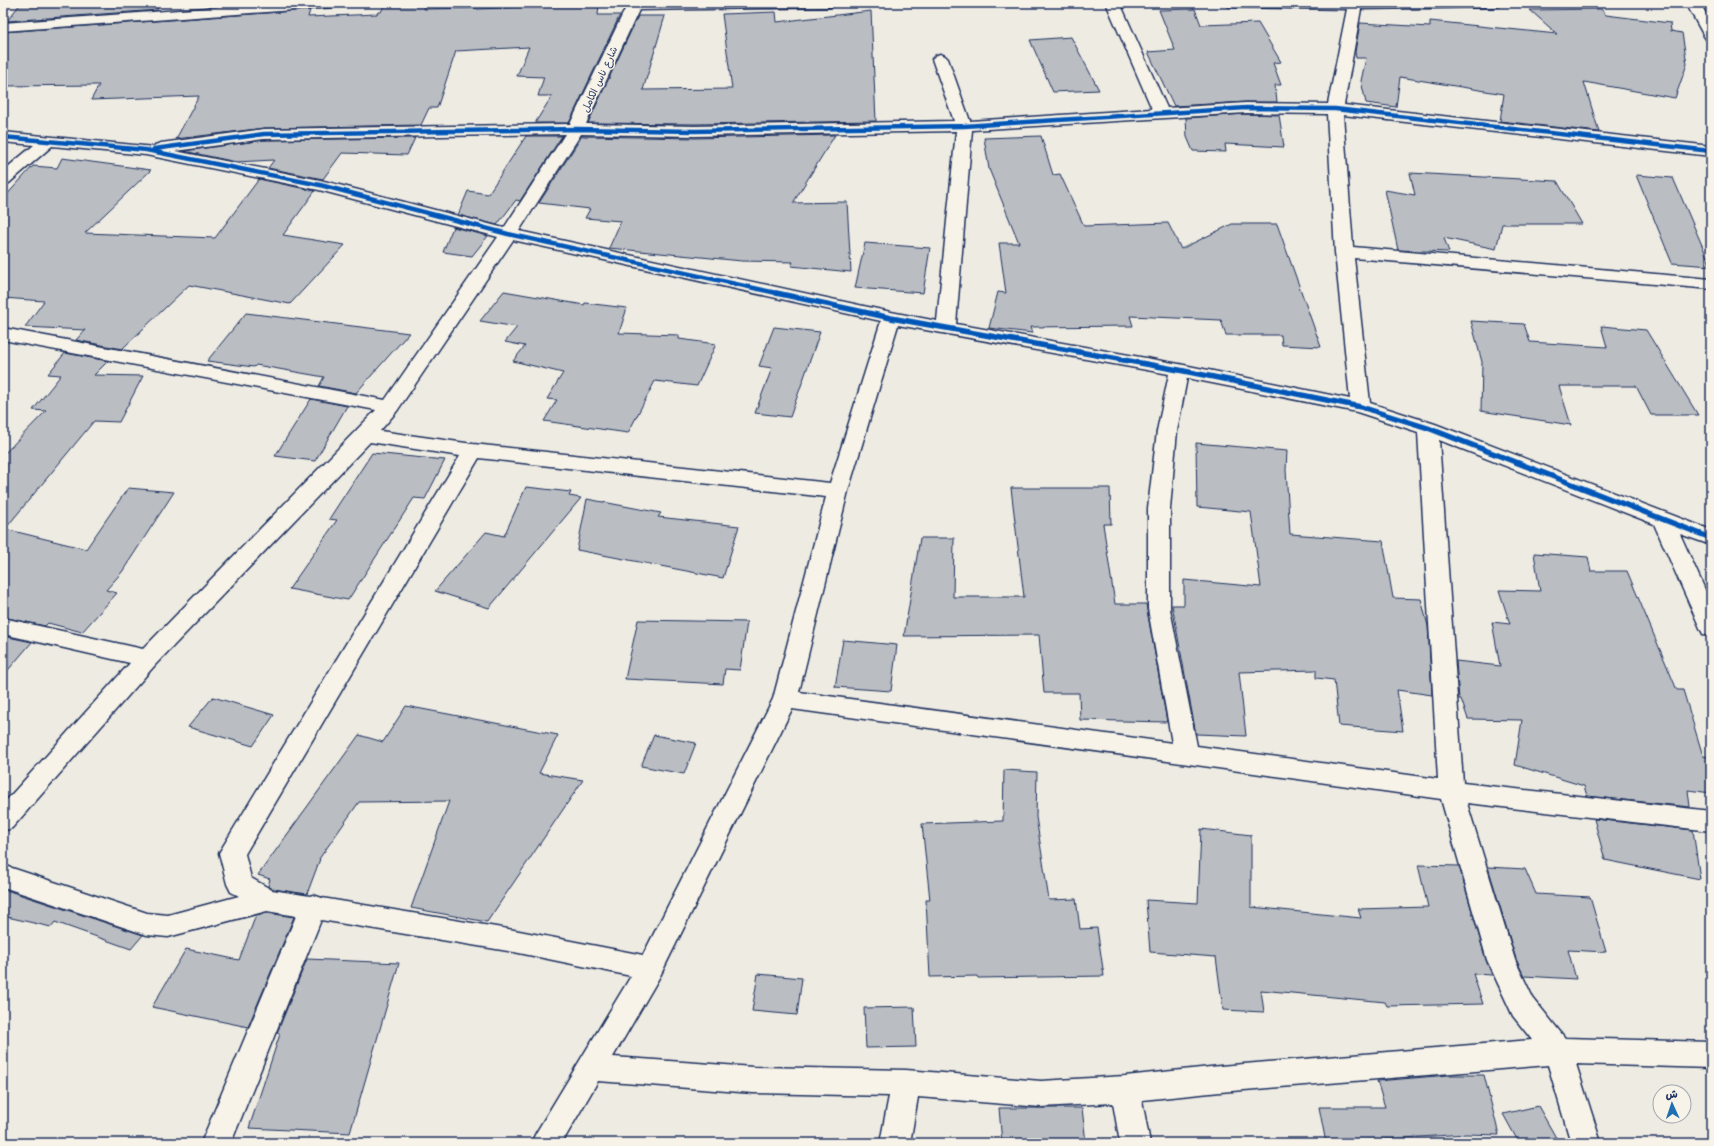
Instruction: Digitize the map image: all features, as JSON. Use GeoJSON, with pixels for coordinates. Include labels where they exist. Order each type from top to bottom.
{"type":"FeatureCollection","features":[{"type":"Feature","properties":{"kind":"street"},"geometry":{"type":"LineString","coordinates":[[3,27],[87,15],[334,3]]}},
{"type":"Feature","properties":{"kind":"street"},"geometry":{"type":"LineString","coordinates":[[634,5],[829,3]]}},
{"type":"Feature","properties":{"kind":"street"},"geometry":{"type":"LineString","coordinates":[[1113,3],[1161,113]]}},
{"type":"Feature","properties":{"kind":"street"},"geometry":{"type":"LineString","coordinates":[[1233,3],[1494,3]]}},
{"type":"Feature","properties":{"kind":"street"},"geometry":{"type":"LineString","coordinates":[[1693,3],[1711,36]]}},
{"type":"Feature","properties":{"kind":"street"},"geometry":{"type":"LineString","coordinates":[[1356,4],[1335,109],[1344,252],[1361,407]]}},
{"type":"Feature","properties":{"kind":"street","name":"شارع ناس الكامل"},"geometry":{"type":"LineString","coordinates":[[3,821],[148,658],[365,435],[390,407],[508,234],[576,128],[634,5]]}},
{"type":"Feature","properties":{"kind":"street"},"geometry":{"type":"LineString","coordinates":[[940,59],[964,126],[946,328]]}},
{"type":"Feature","properties":{"kind":"street"},"geometry":{"type":"LineString","coordinates":[[146,150],[264,134],[576,128],[695,131],[964,126],[1246,108],[1335,109],[1711,151]]}},
{"type":"Feature","properties":{"kind":"street"},"geometry":{"type":"LineString","coordinates":[[3,137],[146,150],[320,185],[508,234],[891,318],[1179,370],[1361,407],[1428,428],[1711,538]]}},
{"type":"Feature","properties":{"kind":"street"},"geometry":{"type":"LineString","coordinates":[[3,179],[48,141]]}},
{"type":"Feature","properties":{"kind":"street"},"geometry":{"type":"LineString","coordinates":[[1344,252],[1711,284]]}},
{"type":"Feature","properties":{"kind":"street"},"geometry":{"type":"LineString","coordinates":[[546,1143],[592,1068],[650,968],[785,699],[838,491],[891,318]]}},
{"type":"Feature","properties":{"kind":"street"},"geometry":{"type":"LineString","coordinates":[[3,334],[390,407]]}},
{"type":"Feature","properties":{"kind":"street"},"geometry":{"type":"LineString","coordinates":[[1179,370],[1167,431],[1159,508],[1159,609],[1186,753]]}},
{"type":"Feature","properties":{"kind":"street"},"geometry":{"type":"LineString","coordinates":[[1428,428],[1451,790],[1501,960],[1522,1007],[1558,1051],[1586,1143]]}},
{"type":"Feature","properties":{"kind":"street"},"geometry":{"type":"LineString","coordinates":[[365,435],[473,452],[838,491]]}},
{"type":"Feature","properties":{"kind":"street"},"geometry":{"type":"LineString","coordinates":[[473,452],[232,853],[240,884],[268,900],[312,906],[514,941],[650,968]]}},
{"type":"Feature","properties":{"kind":"street"},"geometry":{"type":"LineString","coordinates":[[1663,520],[1711,628]]}},
{"type":"Feature","properties":{"kind":"street"},"geometry":{"type":"LineString","coordinates":[[3,626],[148,658]]}},
{"type":"Feature","properties":{"kind":"street"},"geometry":{"type":"LineString","coordinates":[[785,699],[1451,790],[1711,821]]}},
{"type":"Feature","properties":{"kind":"street"},"geometry":{"type":"LineString","coordinates":[[3,876],[147,924],[168,926],[268,900]]}},
{"type":"Feature","properties":{"kind":"street"},"geometry":{"type":"LineString","coordinates":[[216,1143],[312,906]]}},
{"type":"Feature","properties":{"kind":"street"},"geometry":{"type":"LineString","coordinates":[[592,1068],[753,1080],[906,1083],[1041,1094],[1558,1051],[1711,1055]]}},
{"type":"Feature","properties":{"kind":"street"},"geometry":{"type":"LineString","coordinates":[[895,1143],[906,1083]]}},
{"type":"Feature","properties":{"kind":"street"},"geometry":{"type":"LineString","coordinates":[[1125,1088],[1135,1143]]}},
{"type":"Feature","properties":{"kind":"building"},"geometry":{"type":"Polygon","coordinates":[[[21,3],[160,3],[157,10],[7,21],[21,3]]]}},
{"type":"Feature","properties":{"kind":"building"},"geometry":{"type":"Polygon","coordinates":[[[426,3],[424,9],[477,9],[599,4],[598,15],[620,15],[569,123],[535,123],[552,96],[538,96],[544,77],[517,76],[529,47],[456,51],[437,108],[429,108],[421,125],[264,128],[176,139],[199,96],[91,100],[99,85],[3,86],[3,32],[307,10],[310,10],[308,17],[377,14],[378,12],[381,12],[385,4],[426,3]]]}},
{"type":"Feature","properties":{"kind":"building"},"geometry":{"type":"Polygon","coordinates":[[[1195,9],[1201,25],[1258,23],[1281,62],[1273,63],[1281,85],[1275,85],[1277,102],[1246,102],[1174,106],[1148,52],[1175,50],[1159,10],[1195,9]]]}},
{"type":"Feature","properties":{"kind":"building"},"geometry":{"type":"Polygon","coordinates":[[[1601,9],[1606,15],[1670,23],[1671,31],[1682,33],[1687,64],[1675,98],[1584,82],[1599,132],[1500,121],[1504,94],[1400,77],[1396,107],[1366,103],[1361,81],[1366,58],[1356,58],[1355,52],[1360,23],[1430,27],[1430,21],[1557,34],[1530,10],[1601,9]]]}},
{"type":"Feature","properties":{"kind":"building"},"geometry":{"type":"Polygon","coordinates":[[[871,11],[876,121],[695,124],[588,123],[638,16],[665,16],[643,90],[732,89],[722,14],[776,12],[777,22],[871,11]]]}},
{"type":"Feature","properties":{"kind":"building"},"geometry":{"type":"Polygon","coordinates":[[[1071,37],[1099,90],[1053,92],[1030,40],[1071,37]]]}},
{"type":"Feature","properties":{"kind":"building"},"geometry":{"type":"Polygon","coordinates":[[[1246,114],[1279,115],[1284,147],[1225,144],[1226,152],[1193,151],[1187,137],[1186,118],[1246,114]]]}},
{"type":"Feature","properties":{"kind":"building"},"geometry":{"type":"Polygon","coordinates":[[[835,135],[793,203],[847,202],[851,272],[791,266],[793,262],[742,261],[609,248],[621,221],[585,218],[590,209],[539,203],[582,136],[695,138],[835,135]]]}},
{"type":"Feature","properties":{"kind":"building"},"geometry":{"type":"Polygon","coordinates":[[[526,136],[562,136],[520,201],[516,200],[497,225],[458,215],[468,191],[488,194],[526,136]]]}},
{"type":"Feature","properties":{"kind":"building"},"geometry":{"type":"Polygon","coordinates":[[[1041,136],[1053,175],[1060,174],[1084,226],[1168,223],[1181,249],[1232,224],[1277,224],[1321,347],[1282,345],[1281,335],[1226,335],[1221,320],[1130,316],[1133,326],[1030,327],[1032,333],[989,328],[998,292],[1006,293],[999,243],[1019,243],[989,169],[984,138],[1041,136]]]}},
{"type":"Feature","properties":{"kind":"building"},"geometry":{"type":"Polygon","coordinates":[[[415,138],[407,155],[342,153],[323,179],[268,168],[274,160],[236,162],[184,151],[264,140],[415,138]]]}},
{"type":"Feature","properties":{"kind":"building"},"geometry":{"type":"Polygon","coordinates":[[[62,158],[151,170],[85,233],[215,238],[259,179],[315,191],[283,235],[345,245],[290,304],[189,285],[122,349],[76,340],[85,330],[25,327],[44,301],[3,298],[3,199],[33,166],[57,168],[62,158]]]}},
{"type":"Feature","properties":{"kind":"building"},"geometry":{"type":"Polygon","coordinates":[[[1410,173],[1557,181],[1582,224],[1502,224],[1496,249],[1444,238],[1449,252],[1398,250],[1385,190],[1415,195],[1410,173]]]}},
{"type":"Feature","properties":{"kind":"building"},"geometry":{"type":"Polygon","coordinates":[[[1636,175],[1673,178],[1711,266],[1672,263],[1636,175]]]}},
{"type":"Feature","properties":{"kind":"building"},"geometry":{"type":"Polygon","coordinates":[[[453,227],[488,236],[472,256],[443,252],[453,227]]]}},
{"type":"Feature","properties":{"kind":"building"},"geometry":{"type":"Polygon","coordinates":[[[865,243],[930,248],[923,293],[855,288],[865,243]]]}},
{"type":"Feature","properties":{"kind":"building"},"geometry":{"type":"Polygon","coordinates":[[[504,291],[584,305],[585,303],[627,308],[619,333],[679,335],[679,339],[716,344],[697,386],[655,381],[628,433],[544,421],[557,400],[547,399],[563,373],[513,361],[525,346],[505,342],[517,327],[480,321],[504,291]]]}},
{"type":"Feature","properties":{"kind":"building"},"geometry":{"type":"Polygon","coordinates":[[[246,313],[409,333],[356,393],[319,386],[324,377],[256,365],[254,367],[207,361],[246,313]]]}},
{"type":"Feature","properties":{"kind":"building"},"geometry":{"type":"Polygon","coordinates":[[[1471,321],[1524,324],[1530,342],[1607,347],[1601,326],[1646,330],[1698,415],[1651,415],[1636,386],[1559,386],[1571,425],[1481,411],[1482,362],[1471,321]]]}},
{"type":"Feature","properties":{"kind":"building"},"geometry":{"type":"Polygon","coordinates":[[[774,327],[820,332],[790,417],[755,413],[772,368],[759,366],[774,327]]]}},
{"type":"Feature","properties":{"kind":"building"},"geometry":{"type":"Polygon","coordinates":[[[65,353],[108,361],[94,375],[143,376],[119,422],[94,421],[5,529],[86,549],[128,488],[174,492],[122,572],[106,590],[117,593],[82,632],[48,623],[45,626],[3,617],[3,455],[46,411],[33,410],[61,375],[48,374],[65,353]]]}},
{"type":"Feature","properties":{"kind":"building"},"geometry":{"type":"Polygon","coordinates":[[[311,399],[347,406],[315,461],[275,456],[311,399]]]}},
{"type":"Feature","properties":{"kind":"building"},"geometry":{"type":"Polygon","coordinates":[[[1196,443],[1287,451],[1286,470],[1290,534],[1383,541],[1393,598],[1421,599],[1428,626],[1432,695],[1397,690],[1403,731],[1339,726],[1334,680],[1316,678],[1316,670],[1239,672],[1246,736],[1196,734],[1172,605],[1184,605],[1184,580],[1261,587],[1251,512],[1197,507],[1196,443]]]}},
{"type":"Feature","properties":{"kind":"building"},"geometry":{"type":"Polygon","coordinates":[[[372,453],[445,460],[425,499],[414,498],[348,600],[289,589],[337,520],[329,519],[372,453]]]}},
{"type":"Feature","properties":{"kind":"building"},"geometry":{"type":"Polygon","coordinates":[[[526,487],[571,492],[569,496],[581,498],[489,608],[435,591],[486,532],[504,536],[526,487]]]}},
{"type":"Feature","properties":{"kind":"building"},"geometry":{"type":"Polygon","coordinates":[[[1011,488],[1110,488],[1111,524],[1103,524],[1115,604],[1146,604],[1167,722],[1080,720],[1079,693],[1044,693],[1039,635],[904,636],[920,538],[954,538],[953,597],[1024,597],[1011,488]]]}},
{"type":"Feature","properties":{"kind":"building"},"geometry":{"type":"Polygon","coordinates":[[[587,499],[661,513],[658,517],[739,526],[723,578],[577,550],[587,499]]]}},
{"type":"Feature","properties":{"kind":"building"},"geometry":{"type":"Polygon","coordinates":[[[1534,553],[1588,557],[1591,571],[1627,571],[1677,690],[1683,690],[1703,756],[1711,757],[1711,793],[1688,790],[1690,807],[1587,796],[1584,786],[1515,765],[1522,720],[1468,719],[1461,699],[1459,699],[1456,661],[1500,666],[1492,622],[1510,624],[1499,590],[1540,591],[1534,553]]]}},
{"type":"Feature","properties":{"kind":"building"},"geometry":{"type":"Polygon","coordinates":[[[638,620],[747,622],[740,670],[725,669],[723,684],[625,679],[638,620]]]}},
{"type":"Feature","properties":{"kind":"building"},"geometry":{"type":"Polygon","coordinates":[[[3,636],[32,642],[3,676],[3,636]]]}},
{"type":"Feature","properties":{"kind":"building"},"geometry":{"type":"Polygon","coordinates":[[[843,640],[897,645],[891,691],[835,687],[843,640]]]}},
{"type":"Feature","properties":{"kind":"building"},"geometry":{"type":"Polygon","coordinates":[[[213,697],[274,715],[253,746],[188,727],[213,697]]]}},
{"type":"Feature","properties":{"kind":"building"},"geometry":{"type":"Polygon","coordinates":[[[406,706],[558,735],[539,773],[583,780],[487,922],[411,908],[449,801],[359,802],[319,859],[307,894],[273,889],[268,886],[270,879],[258,875],[359,735],[383,742],[406,706]]]}},
{"type":"Feature","properties":{"kind":"building"},"geometry":{"type":"Polygon","coordinates":[[[654,735],[696,743],[684,774],[641,766],[654,735]]]}},
{"type":"Feature","properties":{"kind":"building"},"geometry":{"type":"Polygon","coordinates":[[[1004,770],[1037,772],[1036,817],[1049,900],[1076,899],[1080,929],[1097,928],[1104,976],[978,978],[977,976],[930,977],[926,900],[930,900],[922,824],[1003,821],[1004,770]]]}},
{"type":"Feature","properties":{"kind":"building"},"geometry":{"type":"Polygon","coordinates":[[[1594,819],[1693,830],[1700,879],[1605,860],[1594,819]]]}},
{"type":"Feature","properties":{"kind":"building"},"geometry":{"type":"Polygon","coordinates":[[[1201,829],[1251,835],[1251,907],[1361,918],[1358,909],[1428,907],[1418,865],[1459,866],[1486,960],[1492,975],[1473,974],[1483,1004],[1387,1006],[1385,1002],[1261,990],[1264,1012],[1223,1010],[1216,957],[1150,952],[1146,900],[1198,903],[1201,829]]]}},
{"type":"Feature","properties":{"kind":"building"},"geometry":{"type":"Polygon","coordinates":[[[1488,867],[1525,869],[1536,894],[1590,897],[1606,952],[1568,950],[1576,979],[1524,976],[1516,959],[1488,867]]]}},
{"type":"Feature","properties":{"kind":"building"},"geometry":{"type":"Polygon","coordinates":[[[3,889],[143,935],[131,949],[55,922],[51,927],[3,916],[3,889]]]}},
{"type":"Feature","properties":{"kind":"building"},"geometry":{"type":"Polygon","coordinates":[[[267,913],[294,917],[248,1027],[152,1007],[186,949],[239,960],[256,915],[267,913]]]}},
{"type":"Feature","properties":{"kind":"building"},"geometry":{"type":"Polygon","coordinates":[[[307,959],[399,963],[350,1133],[249,1128],[280,1034],[277,1033],[307,959]]]}},
{"type":"Feature","properties":{"kind":"building"},"geometry":{"type":"Polygon","coordinates":[[[758,974],[802,978],[797,1015],[752,1011],[758,974]]]}},
{"type":"Feature","properties":{"kind":"building"},"geometry":{"type":"Polygon","coordinates":[[[914,1007],[916,1047],[866,1048],[864,1008],[914,1007]]]}},
{"type":"Feature","properties":{"kind":"building"},"geometry":{"type":"Polygon","coordinates":[[[1449,1075],[1484,1075],[1499,1135],[1466,1134],[1326,1143],[1319,1107],[1385,1107],[1377,1081],[1449,1075]]]}},
{"type":"Feature","properties":{"kind":"building"},"geometry":{"type":"Polygon","coordinates":[[[1538,1106],[1559,1143],[1519,1143],[1503,1114],[1538,1106]]]}},
{"type":"Feature","properties":{"kind":"building"},"geometry":{"type":"Polygon","coordinates":[[[999,1108],[1082,1108],[1086,1143],[1002,1143],[999,1108]]]}},
{"type":"Feature","properties":{"kind":"cycle path"},"geometry":{"type":"LineString","coordinates":[[154,149],[264,134],[576,129],[695,131],[964,126],[1246,108],[1335,109],[1711,151]]}},
{"type":"Feature","properties":{"kind":"cycle path"},"geometry":{"type":"LineString","coordinates":[[3,137],[146,150],[320,185],[508,234],[891,318],[1179,370],[1361,407],[1428,428],[1711,538]]}}]}
